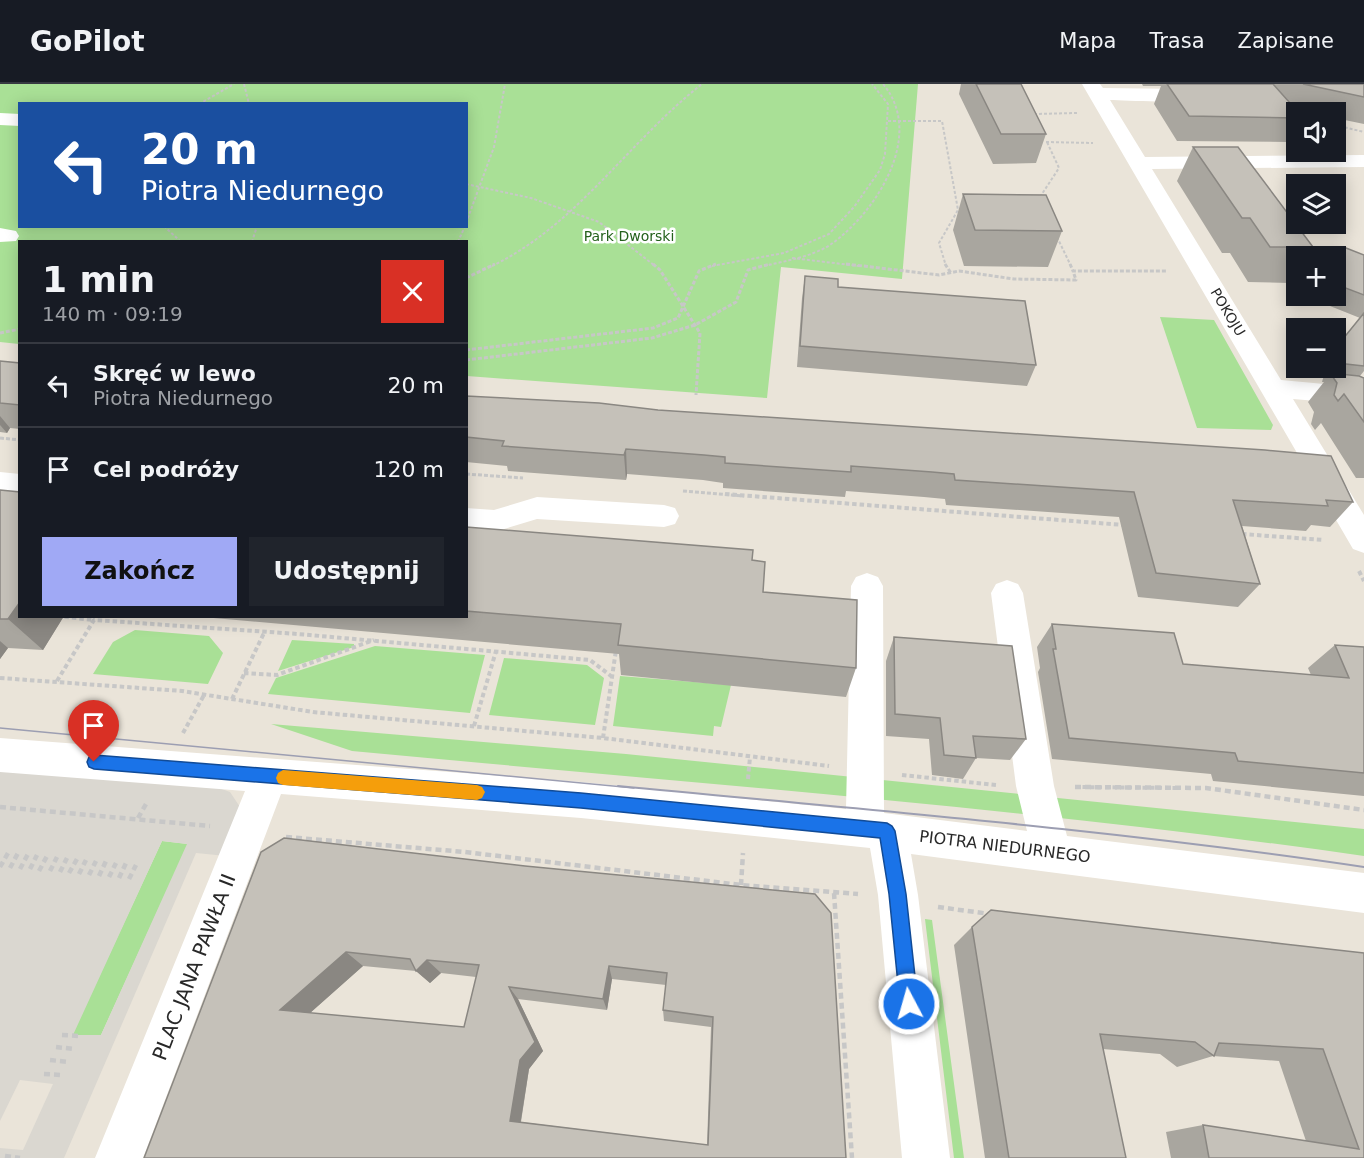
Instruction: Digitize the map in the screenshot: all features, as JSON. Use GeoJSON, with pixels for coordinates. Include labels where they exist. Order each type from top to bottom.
{"type":"FeatureCollection","features":[{"type":"Feature","properties":{"kind":"street"},"geometry":{"type":"LineString","coordinates":[[1094,89],[1188,95],[1194,93],[1189,84]]}},
{"type":"Feature","properties":{"kind":"street","name":"POKOJU"},"geometry":{"type":"LineString","coordinates":[[1094,89],[1141,163],[1364,541]]}},
{"type":"Feature","properties":{"kind":"street"},"geometry":{"type":"LineString","coordinates":[[0,119],[18,120]]}},
{"type":"Feature","properties":{"kind":"street"},"geometry":{"type":"LineString","coordinates":[[1141,163],[1364,161]]}},
{"type":"Feature","properties":{"kind":"street"},"geometry":{"type":"LineString","coordinates":[[1273,388],[1346,395],[1364,403]]}},
{"type":"Feature","properties":{"kind":"street"},"geometry":{"type":"LineString","coordinates":[[1280,456],[1315,458]]}},
{"type":"Feature","properties":{"kind":"street"},"geometry":{"type":"LineString","coordinates":[[0,483],[18,485]]}},
{"type":"Feature","properties":{"kind":"street"},"geometry":{"type":"LineString","coordinates":[[468,519],[494,521],[537,508],[670,503]]}},
{"type":"Feature","properties":{"kind":"street"},"geometry":{"type":"LineString","coordinates":[[867,586],[867,770],[876,830],[898,894],[926,1158]]}},
{"type":"Feature","properties":{"kind":"street"},"geometry":{"type":"LineString","coordinates":[[1007,593],[1035,786],[1052,852]]}},
{"type":"Feature","properties":{"kind":"street","name":"PIOTRA NIEDURNEGO"},"geometry":{"type":"LineString","coordinates":[[0,755],[581,800],[876,830],[1364,893]]}},
{"type":"Feature","properties":{"kind":"street","name":"PLAC JANA PAWŁA II"},"geometry":{"type":"LineString","coordinates":[[119,1158],[269,777]]}},
{"type":"Feature","properties":{"kind":"path"},"geometry":{"type":"LineString","coordinates":[[202,102],[234,84]]}},
{"type":"Feature","properties":{"kind":"path"},"geometry":{"type":"LineString","coordinates":[[244,84],[248,102]]}},
{"type":"Feature","properties":{"kind":"path"},"geometry":{"type":"LineString","coordinates":[[468,220],[482,188],[500,119],[500,92],[505,84]]}},
{"type":"Feature","properties":{"kind":"path"},"geometry":{"type":"LineString","coordinates":[[468,277],[524,249],[549,231],[702,84]]}},
{"type":"Feature","properties":{"kind":"path"},"geometry":{"type":"LineString","coordinates":[[468,350],[653,328],[678,318],[699,271],[717,264],[784,253],[830,234],[854,207],[880,170],[885,154],[888,104],[873,84]]}},
{"type":"Feature","properties":{"kind":"path"},"geometry":{"type":"LineString","coordinates":[[468,360],[652,339],[695,325],[736,302],[748,270],[826,247],[855,225],[882,188],[891,167],[898,146],[899,122],[894,99],[883,84]]}},
{"type":"Feature","properties":{"kind":"path"},"geometry":{"type":"LineString","coordinates":[[1029,114],[1081,113]]}},
{"type":"Feature","properties":{"kind":"path"},"geometry":{"type":"LineString","coordinates":[[888,121],[942,121],[958,210],[939,243],[943,262],[951,273]]}},
{"type":"Feature","properties":{"kind":"path"},"geometry":{"type":"LineString","coordinates":[[1346,128],[1364,132]]}},
{"type":"Feature","properties":{"kind":"path"},"geometry":{"type":"LineString","coordinates":[[1038,142],[1101,143]]}},
{"type":"Feature","properties":{"kind":"path"},"geometry":{"type":"LineString","coordinates":[[1042,204],[1040,199],[1059,168],[1047,142]]}},
{"type":"Feature","properties":{"kind":"path"},"geometry":{"type":"LineString","coordinates":[[468,184],[531,198],[599,222],[660,270],[700,333],[696,395]]}},
{"type":"Feature","properties":{"kind":"path"},"geometry":{"type":"LineString","coordinates":[[166,228],[179,240]]}},
{"type":"Feature","properties":{"kind":"path"},"geometry":{"type":"LineString","coordinates":[[784,253],[790,258],[939,275],[959,271],[1014,279],[1076,280],[1054,231]]}},
{"type":"Feature","properties":{"kind":"path"},"geometry":{"type":"LineString","coordinates":[[1073,271],[1204,271]]}},
{"type":"Feature","properties":{"kind":"path"},"geometry":{"type":"LineString","coordinates":[[0,333],[18,329]]}},
{"type":"Feature","properties":{"kind":"path"},"geometry":{"type":"LineString","coordinates":[[0,438],[18,440]]}},
{"type":"Feature","properties":{"kind":"path"},"geometry":{"type":"LineString","coordinates":[[468,474],[524,479]]}},
{"type":"Feature","properties":{"kind":"path"},"geometry":{"type":"LineString","coordinates":[[670,503],[1127,525]]}},
{"type":"Feature","properties":{"kind":"path"},"geometry":{"type":"LineString","coordinates":[[1232,533],[1326,540],[1328,546]]}},
{"type":"Feature","properties":{"kind":"path"},"geometry":{"type":"LineString","coordinates":[[1356,565],[1364,581]]}},
{"type":"Feature","properties":{"kind":"path"},"geometry":{"type":"LineString","coordinates":[[76,618],[265,631],[590,660],[611,676]]}},
{"type":"Feature","properties":{"kind":"path"},"geometry":{"type":"LineString","coordinates":[[57,681],[94,620]]}},
{"type":"Feature","properties":{"kind":"path"},"geometry":{"type":"LineString","coordinates":[[274,632],[278,624]]}},
{"type":"Feature","properties":{"kind":"path"},"geometry":{"type":"LineString","coordinates":[[232,699],[265,631]]}},
{"type":"Feature","properties":{"kind":"path"},"geometry":{"type":"LineString","coordinates":[[244,673],[276,675],[362,647],[375,640]]}},
{"type":"Feature","properties":{"kind":"path"},"geometry":{"type":"LineString","coordinates":[[603,738],[617,642]]}},
{"type":"Feature","properties":{"kind":"path"},"geometry":{"type":"LineString","coordinates":[[474,726],[496,651]]}},
{"type":"Feature","properties":{"kind":"path"},"geometry":{"type":"LineString","coordinates":[[0,678],[182,691],[313,712],[603,738],[1007,786],[1206,788],[1364,810]]}},
{"type":"Feature","properties":{"kind":"path"},"geometry":{"type":"LineString","coordinates":[[0,807],[203,824],[215,828]]}},
{"type":"Feature","properties":{"kind":"path"},"geometry":{"type":"LineString","coordinates":[[276,836],[465,852],[834,893],[898,894],[941,908],[1000,915]]}},
{"type":"Feature","properties":{"kind":"path"},"geometry":{"type":"LineString","coordinates":[[0,867],[8,853]]}},
{"type":"Feature","properties":{"kind":"path"},"geometry":{"type":"LineString","coordinates":[[10,868],[18,854]]}},
{"type":"Feature","properties":{"kind":"path"},"geometry":{"type":"LineString","coordinates":[[20,869],[28,854]]}},
{"type":"Feature","properties":{"kind":"path"},"geometry":{"type":"LineString","coordinates":[[30,870],[38,855]]}},
{"type":"Feature","properties":{"kind":"path"},"geometry":{"type":"LineString","coordinates":[[39,871],[47,856]]}},
{"type":"Feature","properties":{"kind":"path"},"geometry":{"type":"LineString","coordinates":[[50,872],[57,857]]}},
{"type":"Feature","properties":{"kind":"path"},"geometry":{"type":"LineString","coordinates":[[60,872],[67,858]]}},
{"type":"Feature","properties":{"kind":"path"},"geometry":{"type":"LineString","coordinates":[[69,873],[77,859]]}},
{"type":"Feature","properties":{"kind":"path"},"geometry":{"type":"LineString","coordinates":[[79,874],[86,860]]}},
{"type":"Feature","properties":{"kind":"path"},"geometry":{"type":"LineString","coordinates":[[89,875],[96,861]]}},
{"type":"Feature","properties":{"kind":"path"},"geometry":{"type":"LineString","coordinates":[[99,876],[106,861]]}},
{"type":"Feature","properties":{"kind":"path"},"geometry":{"type":"LineString","coordinates":[[109,877],[116,862]]}},
{"type":"Feature","properties":{"kind":"path"},"geometry":{"type":"LineString","coordinates":[[119,878],[126,863]]}},
{"type":"Feature","properties":{"kind":"path"},"geometry":{"type":"LineString","coordinates":[[129,879],[136,865]]}},
{"type":"Feature","properties":{"kind":"path"},"geometry":{"type":"LineString","coordinates":[[834,893],[852,1158]]}},
{"type":"Feature","properties":{"kind":"path"},"geometry":{"type":"LineString","coordinates":[[62,1035],[80,1036]]}},
{"type":"Feature","properties":{"kind":"path"},"geometry":{"type":"LineString","coordinates":[[56,1047],[74,1049]]}},
{"type":"Feature","properties":{"kind":"path"},"geometry":{"type":"LineString","coordinates":[[50,1060],[69,1062]]}},
{"type":"Feature","properties":{"kind":"path"},"geometry":{"type":"LineString","coordinates":[[44,1074],[62,1076]]}},
{"type":"Feature","properties":{"kind":"path"},"geometry":{"type":"LineString","coordinates":[[5,1156],[20,1158]]}},
{"type":"Feature","properties":{"kind":"green space","name":"Park Dworski"},"geometry":{"type":"Polygon","coordinates":[[[0,84],[918,84],[902,279],[781,267],[767,398],[468,376],[468,240],[18,240],[18,344],[0,342],[0,84]]]}},
{"type":"Feature","properties":{"kind":"green space"},"geometry":{"type":"Polygon","coordinates":[[[1160,317],[1214,320],[1273,425],[1271,430],[1197,428],[1160,317]]]}},
{"type":"Feature","properties":{"kind":"green space"},"geometry":{"type":"Polygon","coordinates":[[[135,630],[209,636],[223,653],[208,684],[93,674],[113,642],[135,630]]]}},
{"type":"Feature","properties":{"kind":"green space"},"geometry":{"type":"Polygon","coordinates":[[[292,640],[354,644],[354,647],[278,671],[292,640]]]}},
{"type":"Feature","properties":{"kind":"green space"},"geometry":{"type":"Polygon","coordinates":[[[375,646],[485,655],[470,713],[268,694],[276,678],[375,646]]]}},
{"type":"Feature","properties":{"kind":"green space"},"geometry":{"type":"Polygon","coordinates":[[[504,658],[587,665],[604,678],[595,725],[489,715],[504,658]]]}},
{"type":"Feature","properties":{"kind":"green space"},"geometry":{"type":"Polygon","coordinates":[[[620,676],[731,685],[721,727],[714,726],[713,736],[613,726],[620,676]]]}},
{"type":"Feature","properties":{"kind":"green space"},"geometry":{"type":"Polygon","coordinates":[[[271,724],[626,754],[1364,829],[1364,856],[986,810],[352,751],[271,724]]]}},
{"type":"Feature","properties":{"kind":"green space"},"geometry":{"type":"Polygon","coordinates":[[[162,841],[188,844],[101,1035],[72,1035],[162,841]]]}},
{"type":"Feature","properties":{"kind":"green space"},"geometry":{"type":"Polygon","coordinates":[[[925,919],[932,920],[964,1158],[954,1158],[925,919]]]}},
{"type":"Feature","properties":{"kind":"shaded area"},"geometry":{"type":"Polygon","coordinates":[[[0,771],[219,788],[230,792],[240,807],[226,856],[196,853],[64,1158],[0,1158],[0,1148],[23,1150],[53,1084],[20,1080],[0,1121],[0,771]],[[162,841],[73,1035],[101,1035],[187,844],[162,841]]]}},
{"type":"Feature","properties":{"kind":"building"},"geometry":{"type":"Polygon","coordinates":[[[976,84],[1021,84],[1046,134],[1001,134],[976,84]]]}},
{"type":"Feature","properties":{"kind":"building"},"geometry":{"type":"Polygon","coordinates":[[[1167,84],[1273,84],[1289,102],[1286,102],[1286,118],[1189,116],[1167,84]]]}},
{"type":"Feature","properties":{"kind":"building"},"geometry":{"type":"Polygon","coordinates":[[[1303,84],[1364,84],[1364,97],[1303,84]]]}},
{"type":"Feature","properties":{"kind":"building"},"geometry":{"type":"Polygon","coordinates":[[[1193,147],[1238,147],[1286,211],[1286,234],[1303,234],[1312,246],[1270,247],[1250,218],[1242,218],[1193,147]]]}},
{"type":"Feature","properties":{"kind":"building"},"geometry":{"type":"Polygon","coordinates":[[[963,194],[1046,195],[1062,231],[975,230],[963,194]]]}},
{"type":"Feature","properties":{"kind":"building"},"geometry":{"type":"Polygon","coordinates":[[[1346,248],[1364,255],[1364,295],[1346,288],[1346,248]]]}},
{"type":"Feature","properties":{"kind":"building"},"geometry":{"type":"Polygon","coordinates":[[[805,276],[838,279],[838,287],[1025,301],[1036,365],[800,346],[805,276]]]}},
{"type":"Feature","properties":{"kind":"building"},"geometry":{"type":"Polygon","coordinates":[[[1364,313],[1364,366],[1346,364],[1346,335],[1364,313]]]}},
{"type":"Feature","properties":{"kind":"building"},"geometry":{"type":"Polygon","coordinates":[[[0,361],[18,363],[18,405],[0,403],[0,361]]]}},
{"type":"Feature","properties":{"kind":"building"},"geometry":{"type":"Polygon","coordinates":[[[1346,375],[1364,378],[1364,422],[1344,394],[1338,401],[1334,395],[1337,383],[1334,378],[1346,378],[1346,375]]]}},
{"type":"Feature","properties":{"kind":"building"},"geometry":{"type":"Polygon","coordinates":[[[468,396],[599,403],[658,410],[1331,456],[1353,502],[1326,500],[1328,506],[1233,500],[1260,584],[1156,573],[1134,492],[955,480],[954,474],[851,466],[851,472],[725,463],[725,457],[626,449],[624,455],[502,446],[504,441],[468,437],[468,396]]]}},
{"type":"Feature","properties":{"kind":"building"},"geometry":{"type":"Polygon","coordinates":[[[0,490],[18,492],[18,605],[8,619],[0,619],[0,490]]]}},
{"type":"Feature","properties":{"kind":"building"},"geometry":{"type":"Polygon","coordinates":[[[468,527],[753,550],[752,560],[765,562],[763,592],[857,600],[856,668],[618,645],[621,624],[468,611],[468,527]]]}},
{"type":"Feature","properties":{"kind":"building"},"geometry":{"type":"Polygon","coordinates":[[[1052,624],[1174,633],[1183,664],[1349,678],[1335,645],[1364,647],[1364,773],[1238,761],[1235,753],[1069,738],[1053,649],[1056,649],[1052,624]]]}},
{"type":"Feature","properties":{"kind":"building"},"geometry":{"type":"Polygon","coordinates":[[[894,637],[1012,646],[1026,739],[973,736],[976,758],[944,755],[940,718],[895,714],[894,637]]]}},
{"type":"Feature","properties":{"kind":"building"},"geometry":{"type":"Polygon","coordinates":[[[284,838],[525,866],[815,894],[831,913],[846,1158],[144,1158],[261,852],[284,838]],[[346,952],[280,1010],[464,1027],[479,965],[427,960],[416,971],[410,959],[346,952]],[[609,966],[603,999],[509,987],[535,1042],[520,1060],[510,1121],[708,1145],[713,1017],[663,1010],[667,973],[609,966]]]}},
{"type":"Feature","properties":{"kind":"building"},"geometry":{"type":"Polygon","coordinates":[[[991,910],[1364,953],[1364,1158],[1209,1158],[1203,1125],[1359,1149],[1323,1049],[1219,1043],[1214,1056],[1195,1042],[1100,1034],[1126,1158],[1009,1158],[972,927],[991,910]]]}},
{"type":"Feature","properties":{"kind":"tram line"},"geometry":{"type":"LineString","coordinates":[[0,728],[634,788]]}},
{"type":"Feature","properties":{"kind":"tram line"},"geometry":{"type":"LineString","coordinates":[[618,786],[1085,831],[1364,867]]}},
{"type":"Feature","properties":{"kind":"slow traffic"},"geometry":{"type":"LineString","coordinates":[[283,778],[477,792]]}},
{"type":"Feature","properties":{"kind":"route"},"geometry":{"type":"LineString","coordinates":[[94,762],[581,800],[887,831],[898,894],[909,1004]]}}]}
